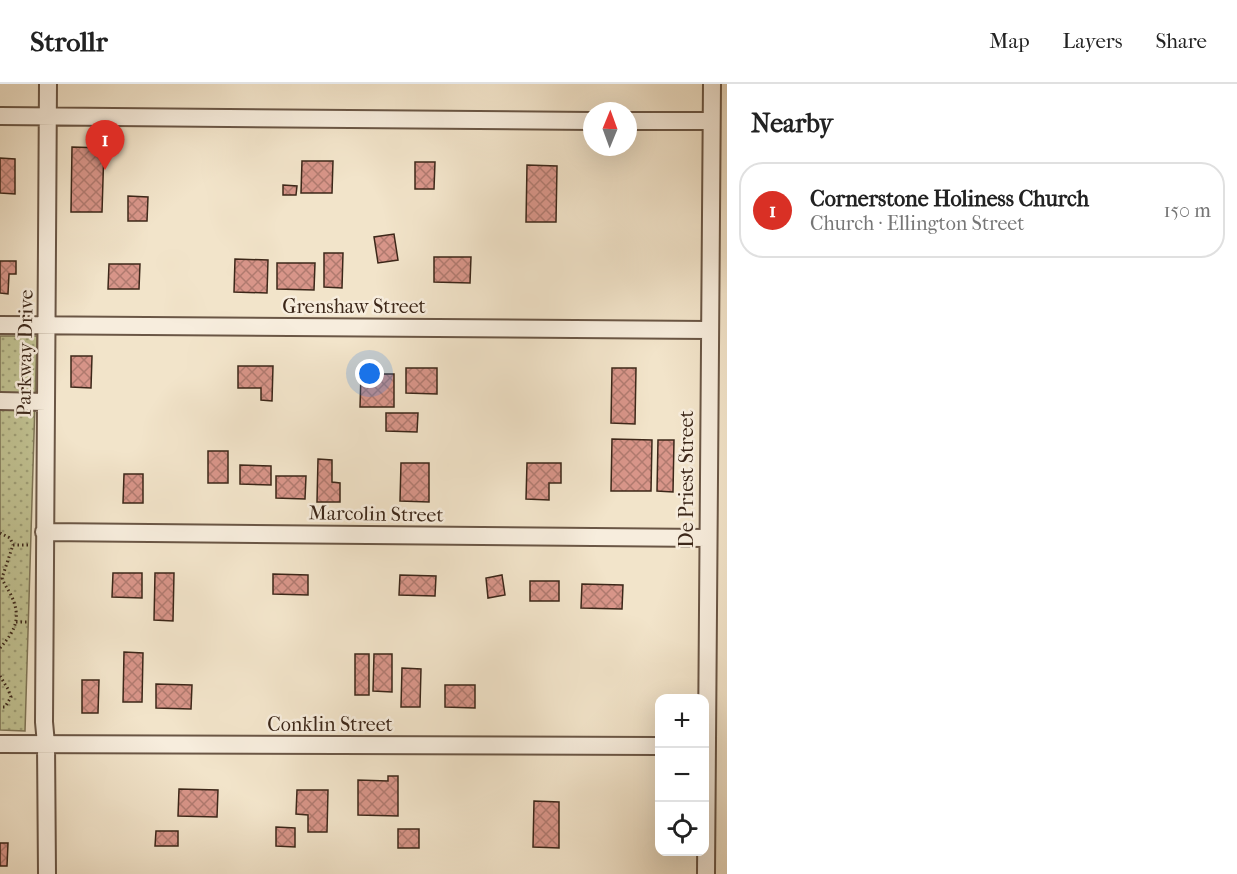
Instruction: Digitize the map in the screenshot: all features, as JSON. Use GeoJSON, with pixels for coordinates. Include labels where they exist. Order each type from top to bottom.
{"type":"FeatureCollection","features":[{"type":"Feature","properties":{"kind":"street","name":"Parkway Drive"},"geometry":{"type":"LineString","coordinates":[[47,874],[44,532],[48,84]]}},
{"type":"Feature","properties":{"kind":"street","name":"De Priest Street"},"geometry":{"type":"LineString","coordinates":[[706,694],[712,84]]}},
{"type":"Feature","properties":{"kind":"street"},"geometry":{"type":"LineString","coordinates":[[0,116],[583,120]]}},
{"type":"Feature","properties":{"kind":"street"},"geometry":{"type":"LineString","coordinates":[[637,121],[711,122]]}},
{"type":"Feature","properties":{"kind":"street","name":"Grenshaw Street"},"geometry":{"type":"LineString","coordinates":[[0,324],[708,330]]}},
{"type":"Feature","properties":{"kind":"street"},"geometry":{"type":"LineString","coordinates":[[0,401],[46,402]]}},
{"type":"Feature","properties":{"kind":"street","name":"Marcolin Street"},"geometry":{"type":"LineString","coordinates":[[44,532],[707,538]]}},
{"type":"Feature","properties":{"kind":"street","name":"Conklin Street"},"geometry":{"type":"LineString","coordinates":[[0,744],[655,746]]}},
{"type":"Feature","properties":{"kind":"street","name":"De Priest Street"},"geometry":{"type":"LineString","coordinates":[[705,748],[706,874]]}},
{"type":"Feature","properties":{"kind":"path"},"geometry":{"type":"LineString","coordinates":[[0,533],[10,538],[14,545],[2,578],[11,596],[16,622],[13,633],[0,648]]}},
{"type":"Feature","properties":{"kind":"path"},"geometry":{"type":"LineString","coordinates":[[0,676],[11,697],[5,707],[0,707]]}},
{"type":"Feature","properties":{"kind":"green space"},"geometry":{"type":"Polygon","coordinates":[[[0,336],[37,336],[25,731],[0,730],[0,336]]]}},
{"type":"Feature","properties":{"kind":"building"},"geometry":{"type":"Polygon","coordinates":[[[72,147],[104,148],[102,212],[71,212],[72,147]]]}},
{"type":"Feature","properties":{"kind":"building"},"geometry":{"type":"Polygon","coordinates":[[[0,158],[15,159],[15,194],[0,193],[0,158]]]}},
{"type":"Feature","properties":{"kind":"building"},"geometry":{"type":"Polygon","coordinates":[[[302,161],[333,161],[332,193],[301,193],[302,161]]]}},
{"type":"Feature","properties":{"kind":"building"},"geometry":{"type":"Polygon","coordinates":[[[415,162],[435,162],[434,189],[415,189],[415,162]]]}},
{"type":"Feature","properties":{"kind":"building"},"geometry":{"type":"Polygon","coordinates":[[[527,165],[557,166],[556,222],[526,222],[527,165]]]}},
{"type":"Feature","properties":{"kind":"building"},"geometry":{"type":"Polygon","coordinates":[[[283,185],[297,186],[296,195],[283,195],[283,185]]]}},
{"type":"Feature","properties":{"kind":"building"},"geometry":{"type":"Polygon","coordinates":[[[128,196],[148,197],[147,221],[128,221],[128,196]]]}},
{"type":"Feature","properties":{"kind":"building"},"geometry":{"type":"Polygon","coordinates":[[[394,234],[398,260],[378,263],[374,237],[394,234]]]}},
{"type":"Feature","properties":{"kind":"building"},"geometry":{"type":"Polygon","coordinates":[[[324,253],[343,253],[342,288],[324,287],[324,253]]]}},
{"type":"Feature","properties":{"kind":"building"},"geometry":{"type":"Polygon","coordinates":[[[434,257],[471,257],[470,283],[434,282],[434,257]]]}},
{"type":"Feature","properties":{"kind":"building"},"geometry":{"type":"Polygon","coordinates":[[[235,259],[268,260],[267,293],[234,292],[235,259]]]}},
{"type":"Feature","properties":{"kind":"building"},"geometry":{"type":"Polygon","coordinates":[[[0,261],[16,261],[16,274],[9,274],[8,294],[0,293],[0,261]]]}},
{"type":"Feature","properties":{"kind":"building"},"geometry":{"type":"Polygon","coordinates":[[[277,263],[315,263],[314,290],[277,289],[277,263]]]}},
{"type":"Feature","properties":{"kind":"building"},"geometry":{"type":"Polygon","coordinates":[[[109,264],[140,264],[139,289],[108,289],[109,264]]]}},
{"type":"Feature","properties":{"kind":"building"},"geometry":{"type":"Polygon","coordinates":[[[71,356],[92,356],[91,388],[71,387],[71,356]]]}},
{"type":"Feature","properties":{"kind":"building"},"geometry":{"type":"Polygon","coordinates":[[[238,366],[273,366],[272,401],[261,400],[261,388],[238,388],[238,366]]]}},
{"type":"Feature","properties":{"kind":"building"},"geometry":{"type":"Polygon","coordinates":[[[406,368],[437,368],[437,394],[406,393],[406,368]]]}},
{"type":"Feature","properties":{"kind":"building"},"geometry":{"type":"Polygon","coordinates":[[[612,368],[636,368],[635,424],[611,423],[612,368]]]}},
{"type":"Feature","properties":{"kind":"building"},"geometry":{"type":"Polygon","coordinates":[[[361,374],[394,374],[394,407],[360,407],[361,374]]]}},
{"type":"Feature","properties":{"kind":"building"},"geometry":{"type":"Polygon","coordinates":[[[386,413],[418,413],[417,432],[386,431],[386,413]]]}},
{"type":"Feature","properties":{"kind":"building"},"geometry":{"type":"Polygon","coordinates":[[[612,439],[652,440],[651,491],[611,491],[612,439]]]}},
{"type":"Feature","properties":{"kind":"building"},"geometry":{"type":"Polygon","coordinates":[[[658,440],[674,440],[673,492],[657,491],[658,440]]]}},
{"type":"Feature","properties":{"kind":"building"},"geometry":{"type":"Polygon","coordinates":[[[208,451],[228,451],[228,483],[208,483],[208,451]]]}},
{"type":"Feature","properties":{"kind":"building"},"geometry":{"type":"Polygon","coordinates":[[[318,459],[332,460],[332,482],[340,483],[340,502],[317,502],[318,459]]]}},
{"type":"Feature","properties":{"kind":"building"},"geometry":{"type":"Polygon","coordinates":[[[401,463],[429,463],[429,502],[400,501],[401,463]]]}},
{"type":"Feature","properties":{"kind":"building"},"geometry":{"type":"Polygon","coordinates":[[[527,463],[561,463],[561,483],[549,483],[549,500],[526,499],[527,463]]]}},
{"type":"Feature","properties":{"kind":"building"},"geometry":{"type":"Polygon","coordinates":[[[240,465],[271,466],[271,485],[240,484],[240,465]]]}},
{"type":"Feature","properties":{"kind":"building"},"geometry":{"type":"Polygon","coordinates":[[[124,474],[143,474],[143,503],[123,503],[124,474]]]}},
{"type":"Feature","properties":{"kind":"building"},"geometry":{"type":"Polygon","coordinates":[[[276,476],[306,476],[305,499],[276,498],[276,476]]]}},
{"type":"Feature","properties":{"kind":"building"},"geometry":{"type":"Polygon","coordinates":[[[113,573],[142,573],[142,598],[112,597],[113,573]]]}},
{"type":"Feature","properties":{"kind":"building"},"geometry":{"type":"Polygon","coordinates":[[[155,573],[174,573],[173,621],[154,620],[155,573]]]}},
{"type":"Feature","properties":{"kind":"building"},"geometry":{"type":"Polygon","coordinates":[[[273,574],[308,575],[308,595],[273,594],[273,574]]]}},
{"type":"Feature","properties":{"kind":"building"},"geometry":{"type":"Polygon","coordinates":[[[400,575],[436,576],[435,596],[399,595],[400,575]]]}},
{"type":"Feature","properties":{"kind":"building"},"geometry":{"type":"Polygon","coordinates":[[[502,575],[505,595],[488,598],[486,578],[502,575]]]}},
{"type":"Feature","properties":{"kind":"building"},"geometry":{"type":"Polygon","coordinates":[[[530,581],[559,581],[559,601],[530,601],[530,581]]]}},
{"type":"Feature","properties":{"kind":"building"},"geometry":{"type":"Polygon","coordinates":[[[582,584],[623,585],[622,609],[581,608],[582,584]]]}},
{"type":"Feature","properties":{"kind":"building"},"geometry":{"type":"Polygon","coordinates":[[[124,652],[143,653],[142,702],[123,702],[124,652]]]}},
{"type":"Feature","properties":{"kind":"building"},"geometry":{"type":"Polygon","coordinates":[[[355,654],[369,654],[369,695],[355,695],[355,654]]]}},
{"type":"Feature","properties":{"kind":"building"},"geometry":{"type":"Polygon","coordinates":[[[374,654],[392,654],[392,692],[373,691],[374,654]]]}},
{"type":"Feature","properties":{"kind":"building"},"geometry":{"type":"Polygon","coordinates":[[[402,668],[421,669],[420,707],[401,707],[402,668]]]}},
{"type":"Feature","properties":{"kind":"building"},"geometry":{"type":"Polygon","coordinates":[[[82,680],[99,680],[98,713],[82,713],[82,680]]]}},
{"type":"Feature","properties":{"kind":"building"},"geometry":{"type":"Polygon","coordinates":[[[156,684],[192,685],[191,709],[156,708],[156,684]]]}},
{"type":"Feature","properties":{"kind":"building"},"geometry":{"type":"Polygon","coordinates":[[[445,685],[475,685],[475,708],[445,707],[445,685]]]}},
{"type":"Feature","properties":{"kind":"building"},"geometry":{"type":"Polygon","coordinates":[[[388,776],[398,776],[398,816],[358,815],[358,780],[388,781],[388,776]]]}},
{"type":"Feature","properties":{"kind":"building"},"geometry":{"type":"Polygon","coordinates":[[[179,789],[218,790],[217,817],[178,816],[179,789]]]}},
{"type":"Feature","properties":{"kind":"building"},"geometry":{"type":"Polygon","coordinates":[[[297,790],[328,790],[327,832],[308,832],[308,815],[296,814],[297,790]]]}},
{"type":"Feature","properties":{"kind":"building"},"geometry":{"type":"Polygon","coordinates":[[[534,801],[559,802],[559,848],[533,847],[534,801]]]}},
{"type":"Feature","properties":{"kind":"building"},"geometry":{"type":"Polygon","coordinates":[[[276,827],[295,828],[295,847],[276,846],[276,827]]]}},
{"type":"Feature","properties":{"kind":"building"},"geometry":{"type":"Polygon","coordinates":[[[398,829],[419,829],[419,848],[398,848],[398,829]]]}},
{"type":"Feature","properties":{"kind":"building"},"geometry":{"type":"Polygon","coordinates":[[[156,831],[178,831],[178,846],[155,846],[156,831]]]}},
{"type":"Feature","properties":{"kind":"building"},"geometry":{"type":"Polygon","coordinates":[[[0,843],[8,843],[7,866],[0,866],[0,843]]]}},
{"type":"Feature","properties":{"kind":"place","name":"Cornerstone Holiness Church"},"geometry":{"type":"Point","coordinates":[105,170]}}]}
